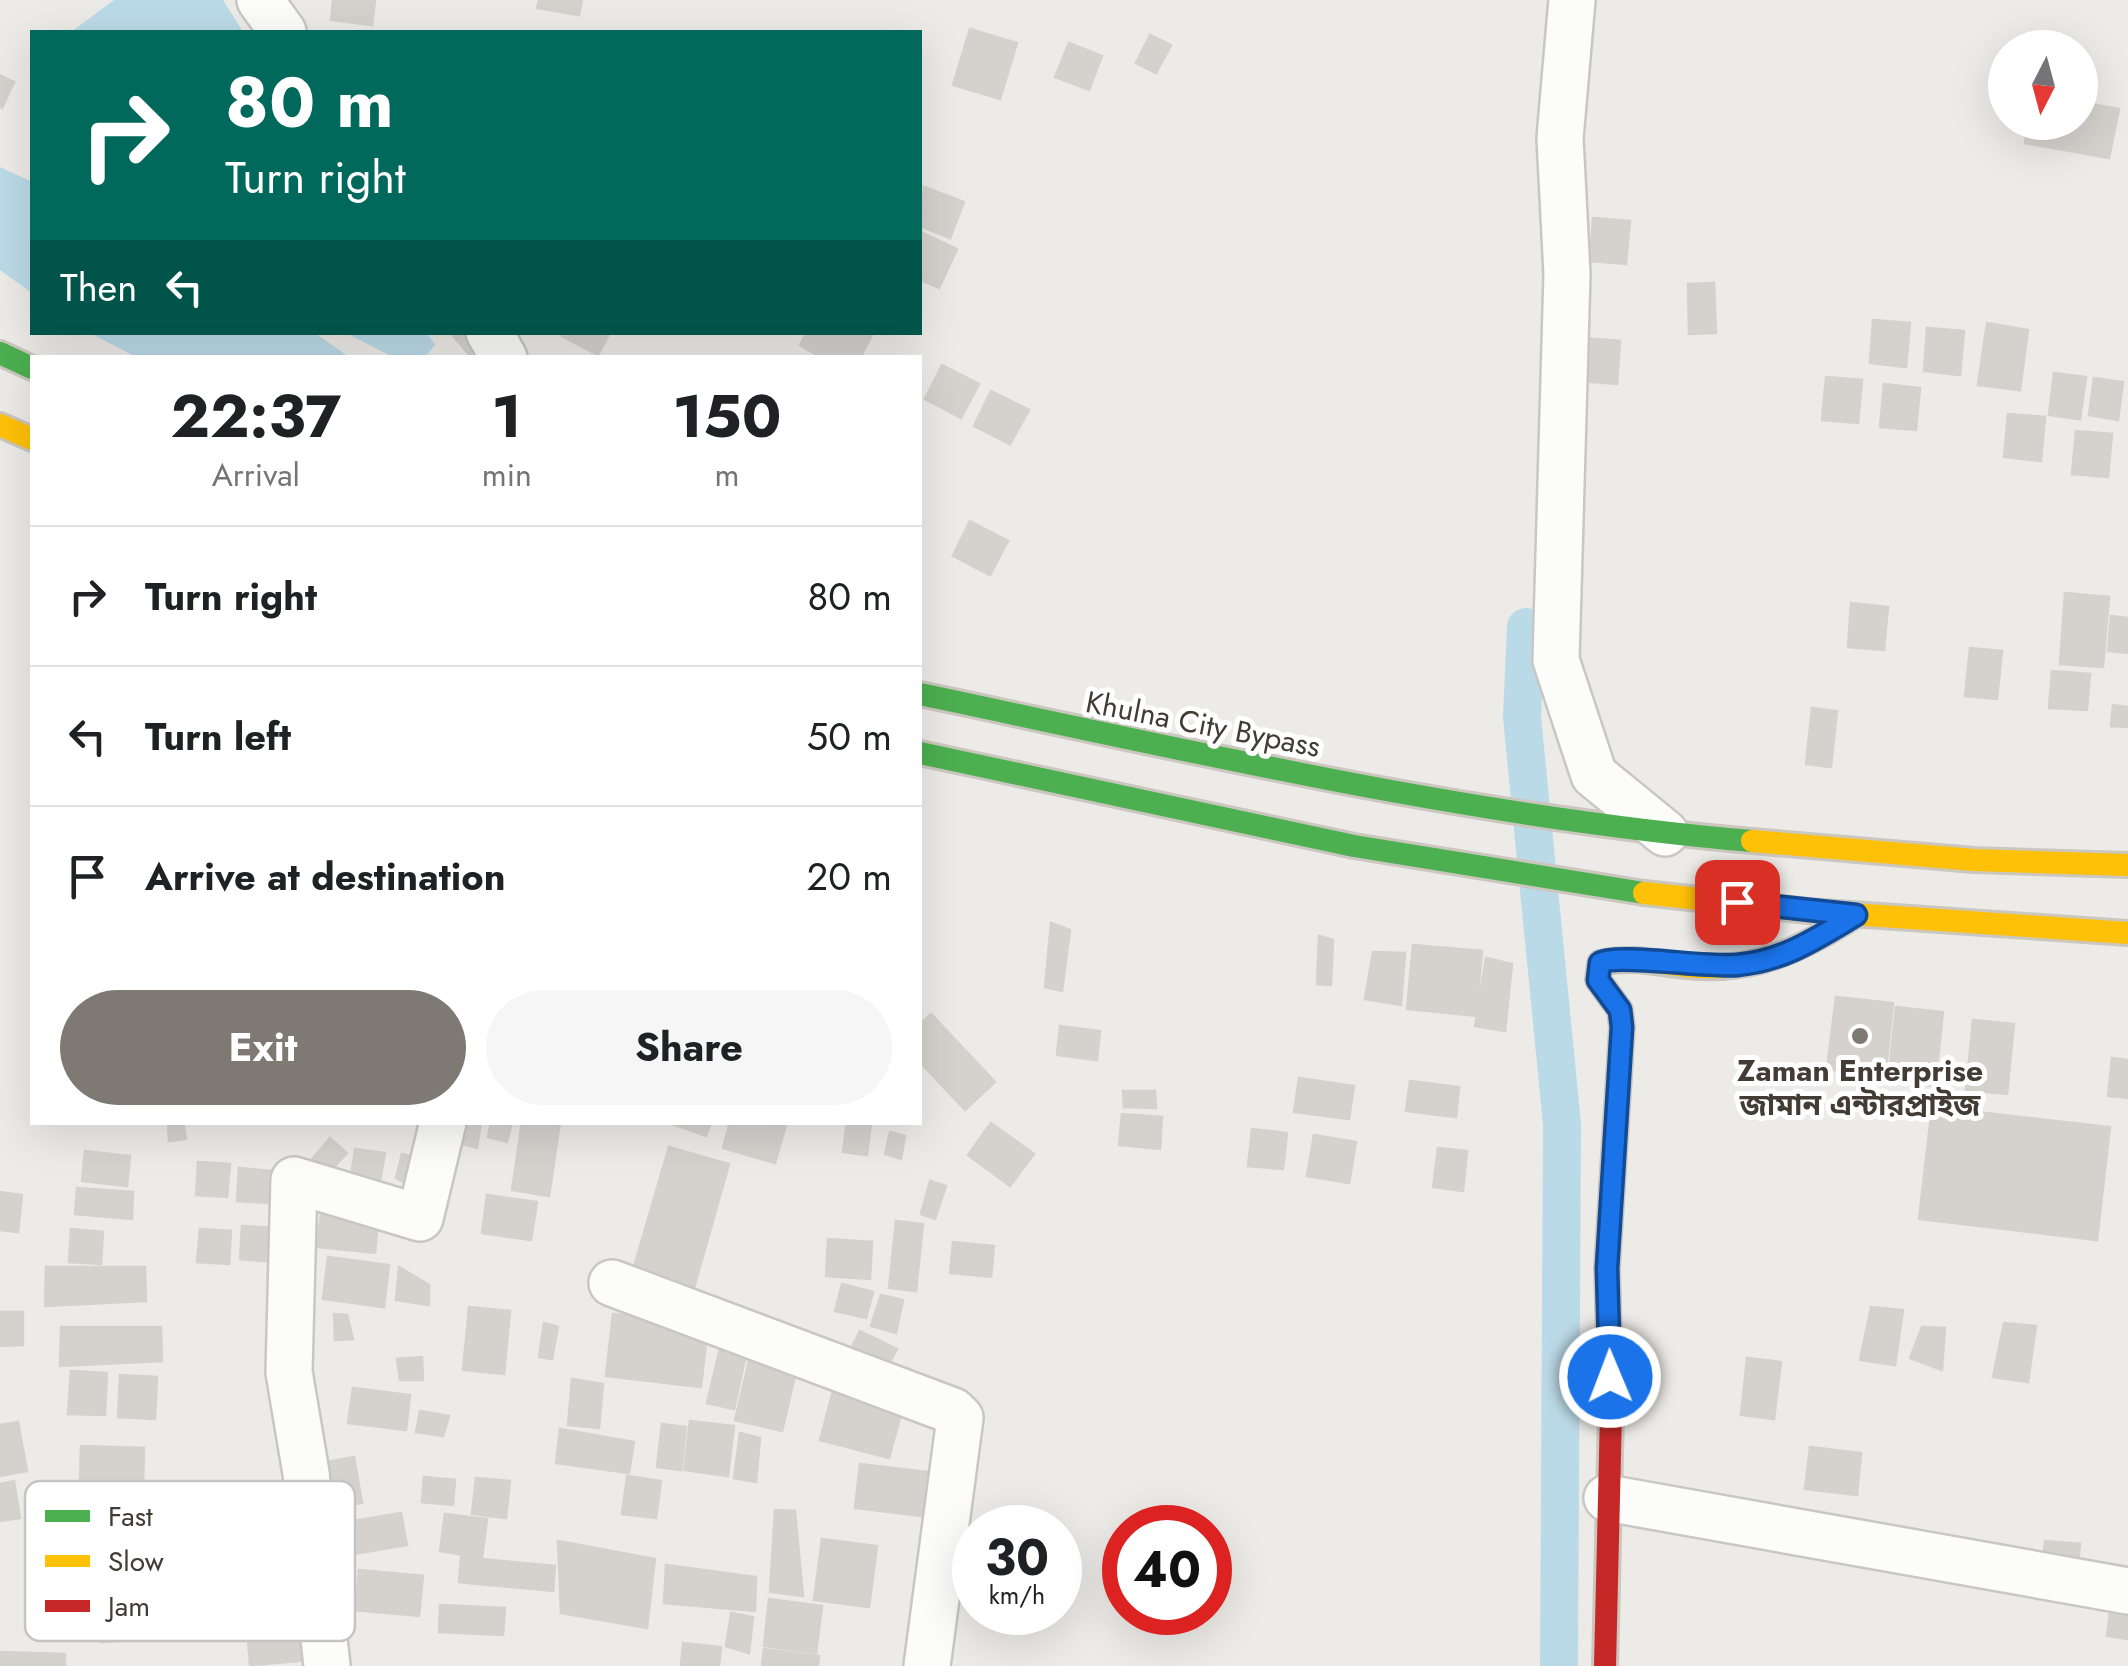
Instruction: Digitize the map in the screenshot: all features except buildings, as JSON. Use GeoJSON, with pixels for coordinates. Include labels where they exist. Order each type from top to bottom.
{"type":"FeatureCollection","features":[{"type":"Feature","properties":{"kind":"main road"},"geometry":{"type":"LineString","coordinates":[[0,353],[30,367]]}},
{"type":"Feature","properties":{"kind":"main road"},"geometry":{"type":"LineString","coordinates":[[0,425],[30,438]]}},
{"type":"Feature","properties":{"kind":"main road","name":"Khulna City Bypass"},"geometry":{"type":"LineString","coordinates":[[922,694],[1174,750],[1475,806],[1646,832],[1974,860],[2128,866]]}},
{"type":"Feature","properties":{"kind":"main road"},"geometry":{"type":"LineString","coordinates":[[922,754],[1433,861],[1618,890],[1856,915],[2128,933]]}},
{"type":"Feature","properties":{"kind":"main road"},"geometry":{"type":"LineString","coordinates":[[1605,1666],[1611,1413],[1607,1268],[1622,1027],[1620,1010],[1598,980],[1600,963],[1622,958],[1691,967],[1740,965],[1794,954],[1856,915]]}},
{"type":"Feature","properties":{"kind":"street"},"geometry":{"type":"LineString","coordinates":[[260,0],[282,30]]}},
{"type":"Feature","properties":{"kind":"street"},"geometry":{"type":"LineString","coordinates":[[1572,0],[1560,138],[1567,274],[1556,660],[1594,775],[1646,832]]}},
{"type":"Feature","properties":{"kind":"street"},"geometry":{"type":"LineString","coordinates":[[307,1481],[289,1372],[294,1180],[420,1218],[443,1125]]}},
{"type":"Feature","properties":{"kind":"street"},"geometry":{"type":"LineString","coordinates":[[612,1283],[953,1411],[960,1418],[927,1666]]}},
{"type":"Feature","properties":{"kind":"street"},"geometry":{"type":"LineString","coordinates":[[1607,1498],[2128,1592]]}},
{"type":"Feature","properties":{"kind":"street"},"geometry":{"type":"LineString","coordinates":[[323,1641],[326,1666]]}},
{"type":"Feature","properties":{"kind":"water"},"geometry":{"type":"Polygon","coordinates":[[[114,0],[223,0],[242,30],[74,30],[114,0]]]}},
{"type":"Feature","properties":{"kind":"water"},"geometry":{"type":"Polygon","coordinates":[[[0,167],[30,181],[30,292],[0,270],[0,167]]]}},
{"type":"Feature","properties":{"kind":"water"},"geometry":{"type":"Polygon","coordinates":[[[94,335],[318,335],[346,355],[132,355],[94,335]]]}},
{"type":"Feature","properties":{"kind":"water"},"geometry":{"type":"Polygon","coordinates":[[[350,335],[428,335],[435,345],[427,355],[389,355],[350,335]]]}},
{"type":"Feature","properties":{"kind":"waterway"},"geometry":{"type":"LineString","coordinates":[[1526,627],[1522,717],[1562,1124],[1559,1666]]}},
{"type":"Feature","properties":{"kind":"traffic: fast"},"geometry":{"type":"LineString","coordinates":[[0,353],[30,367]]}},
{"type":"Feature","properties":{"kind":"traffic: fast"},"geometry":{"type":"LineString","coordinates":[[922,694],[1230,760],[1438,799],[1542,816],[1752,841]]}},
{"type":"Feature","properties":{"kind":"traffic: fast"},"geometry":{"type":"LineString","coordinates":[[922,753],[1354,846],[1644,893]]}},
{"type":"Feature","properties":{"kind":"traffic: slow"},"geometry":{"type":"LineString","coordinates":[[0,425],[30,438]]}},
{"type":"Feature","properties":{"kind":"traffic: slow"},"geometry":{"type":"LineString","coordinates":[[1752,841],[1974,860],[2128,865]]}},
{"type":"Feature","properties":{"kind":"traffic: slow"},"geometry":{"type":"LineString","coordinates":[[1644,893],[1808,911],[2128,933]]}},
{"type":"Feature","properties":{"kind":"traffic: slow"},"geometry":{"type":"LineString","coordinates":[[1612,1186],[1622,1027],[1620,1010],[1598,980],[1600,963],[1632,960],[1711,967],[1756,962],[1796,948],[1856,915]]}},
{"type":"Feature","properties":{"kind":"traffic: jam"},"geometry":{"type":"LineString","coordinates":[[1605,1666],[1611,1413],[1607,1268],[1612,1186]]}},
{"type":"Feature","properties":{"kind":"place","name":"Zaman Enterprise জামান এন্টারপ্রাইজ"},"geometry":{"type":"Point","coordinates":[1860,1036]}},
{"type":"Feature","properties":{"kind":"route"},"geometry":{"type":"LineString","coordinates":[[1610,1377],[1607,1268],[1622,1027],[1620,1010],[1598,980],[1600,963],[1622,958],[1691,967],[1740,965],[1794,954],[1856,915],[1737,902]]}}]}
